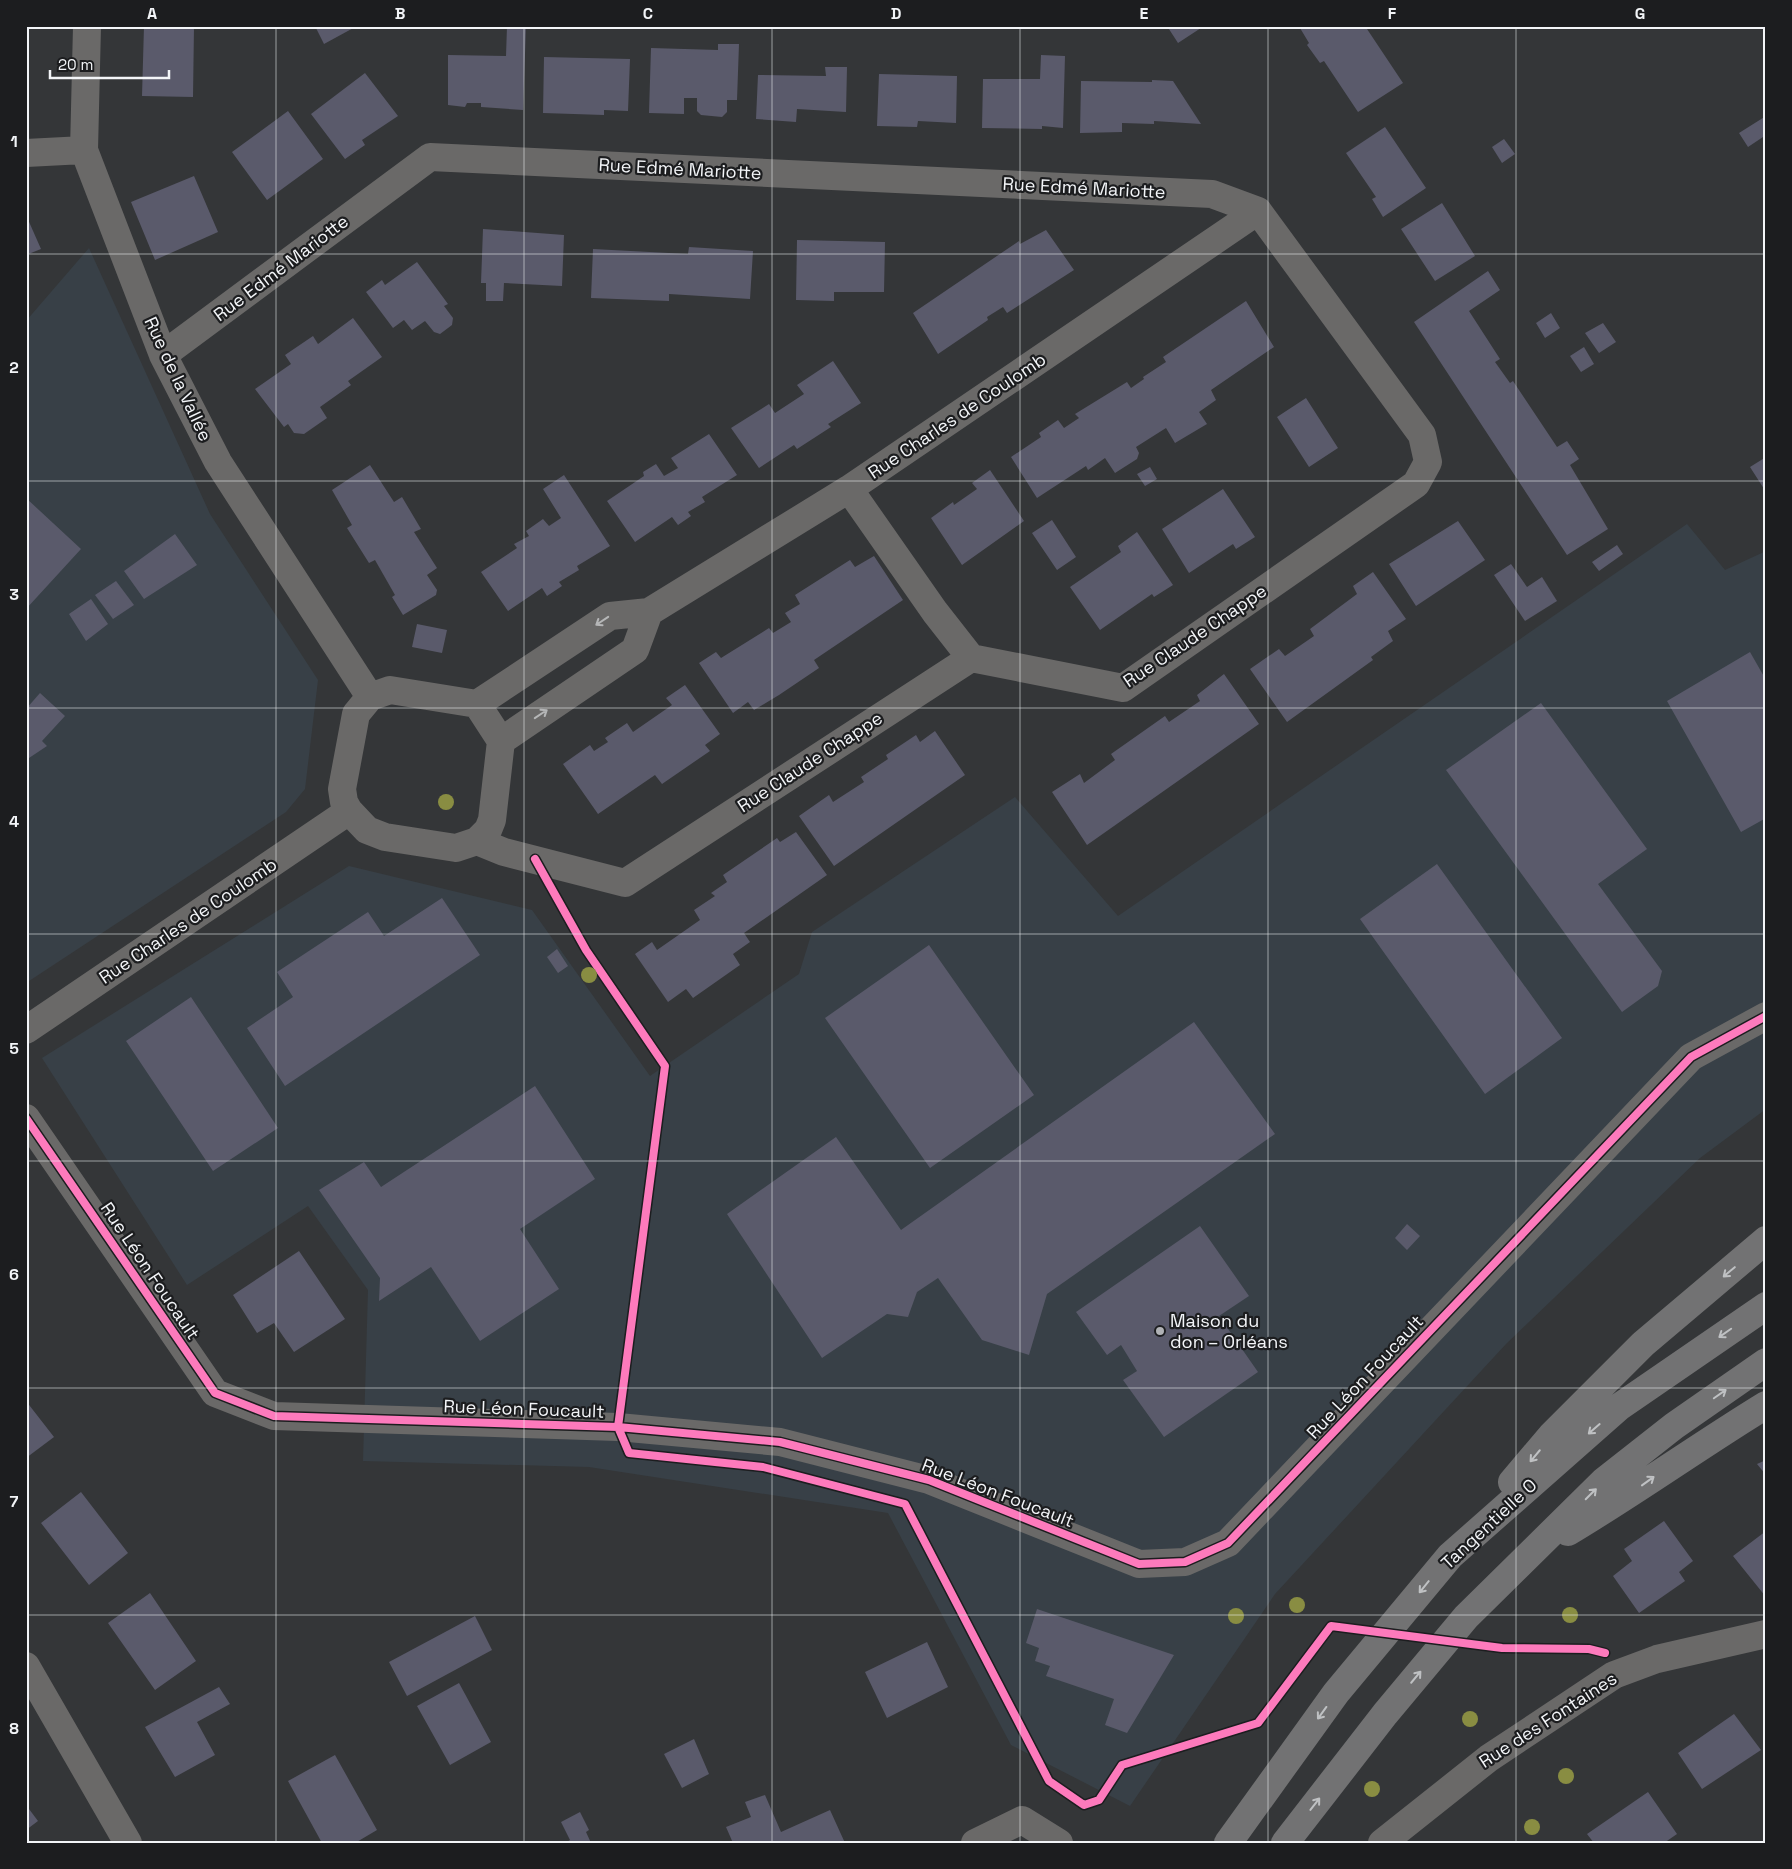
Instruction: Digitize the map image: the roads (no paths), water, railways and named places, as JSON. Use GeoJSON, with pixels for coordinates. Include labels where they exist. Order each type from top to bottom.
{"type":"FeatureCollection","features":[{"type":"Feature","properties":{"kind":"main road"},"geometry":{"type":"LineString","coordinates":[[1450,1556],[1552,1436],[1643,1344],[1766,1240]]}},
{"type":"Feature","properties":{"kind":"main road","name":"Tangentielle O"},"geometry":{"type":"LineString","coordinates":[[1228,1843],[1336,1694],[1450,1556],[1619,1407],[1766,1306]]}},
{"type":"Feature","properties":{"kind":"main road"},"geometry":{"type":"LineString","coordinates":[[1285,1843],[1385,1714],[1466,1617],[1604,1481],[1674,1426],[1766,1362]]}},
{"type":"Feature","properties":{"kind":"main road"},"geometry":{"type":"LineString","coordinates":[[1532,1553],[1626,1497],[1694,1449],[1766,1404]]}},
{"type":"Feature","properties":{"kind":"street","name":"Rue de la Vallée"},"geometry":{"type":"LineString","coordinates":[[87,26],[84,150],[163,355],[218,462],[370,697]]}},
{"type":"Feature","properties":{"kind":"street"},"geometry":{"type":"LineString","coordinates":[[26,153],[84,150]]}},
{"type":"Feature","properties":{"kind":"street","name":"Rue Edmé Mariotte"},"geometry":{"type":"LineString","coordinates":[[163,355],[430,157],[1212,194],[1258,211]]}},
{"type":"Feature","properties":{"kind":"street","name":"Rue Charles de Coulomb"},"geometry":{"type":"LineString","coordinates":[[477,704],[610,616],[649,612],[849,489],[1258,211]]}},
{"type":"Feature","properties":{"kind":"street","name":"Rue Claude Chappe"},"geometry":{"type":"LineString","coordinates":[[477,841],[504,852],[625,883],[971,658],[1123,688],[1416,484],[1428,462],[1422,435],[1258,211]]}},
{"type":"Feature","properties":{"kind":"street"},"geometry":{"type":"LineString","coordinates":[[849,489],[935,612],[971,658]]}},
{"type":"Feature","properties":{"kind":"street"},"geometry":{"type":"LineString","coordinates":[[501,741],[635,650],[649,612]]}},
{"type":"Feature","properties":{"kind":"street"},"geometry":{"type":"LineString","coordinates":[[390,690],[477,704],[501,741],[492,820],[488,830],[477,841],[456,848],[385,837],[367,830],[349,811],[344,802],[342,789],[356,714],[370,697],[390,690]]}},
{"type":"Feature","properties":{"kind":"street","name":"Rue Charles de Coulomb"},"geometry":{"type":"LineString","coordinates":[[26,1030],[349,811]]}},
{"type":"Feature","properties":{"kind":"street","name":"Rue Léon Foucault"},"geometry":{"type":"LineString","coordinates":[[26,1118],[215,1393],[274,1416],[618,1427],[780,1442],[929,1480],[1138,1564],[1186,1562],[1228,1543],[1691,1057],[1766,1016]]}},
{"type":"Feature","properties":{"kind":"street","name":"Rue des Fontaines"},"geometry":{"type":"LineString","coordinates":[[1382,1843],[1489,1758],[1533,1726],[1614,1675],[1657,1659],[1766,1634]]}},
{"type":"Feature","properties":{"kind":"street"},"geometry":{"type":"LineString","coordinates":[[26,1666],[128,1843]]}},
{"type":"Feature","properties":{"kind":"street"},"geometry":{"type":"LineString","coordinates":[[975,1843],[1022,1820],[1059,1843]]}},
{"type":"Feature","properties":{"kind":"place","name":"Maison du don – Orléans"},"geometry":{"type":"Point","coordinates":[1160,1331]}}]}
